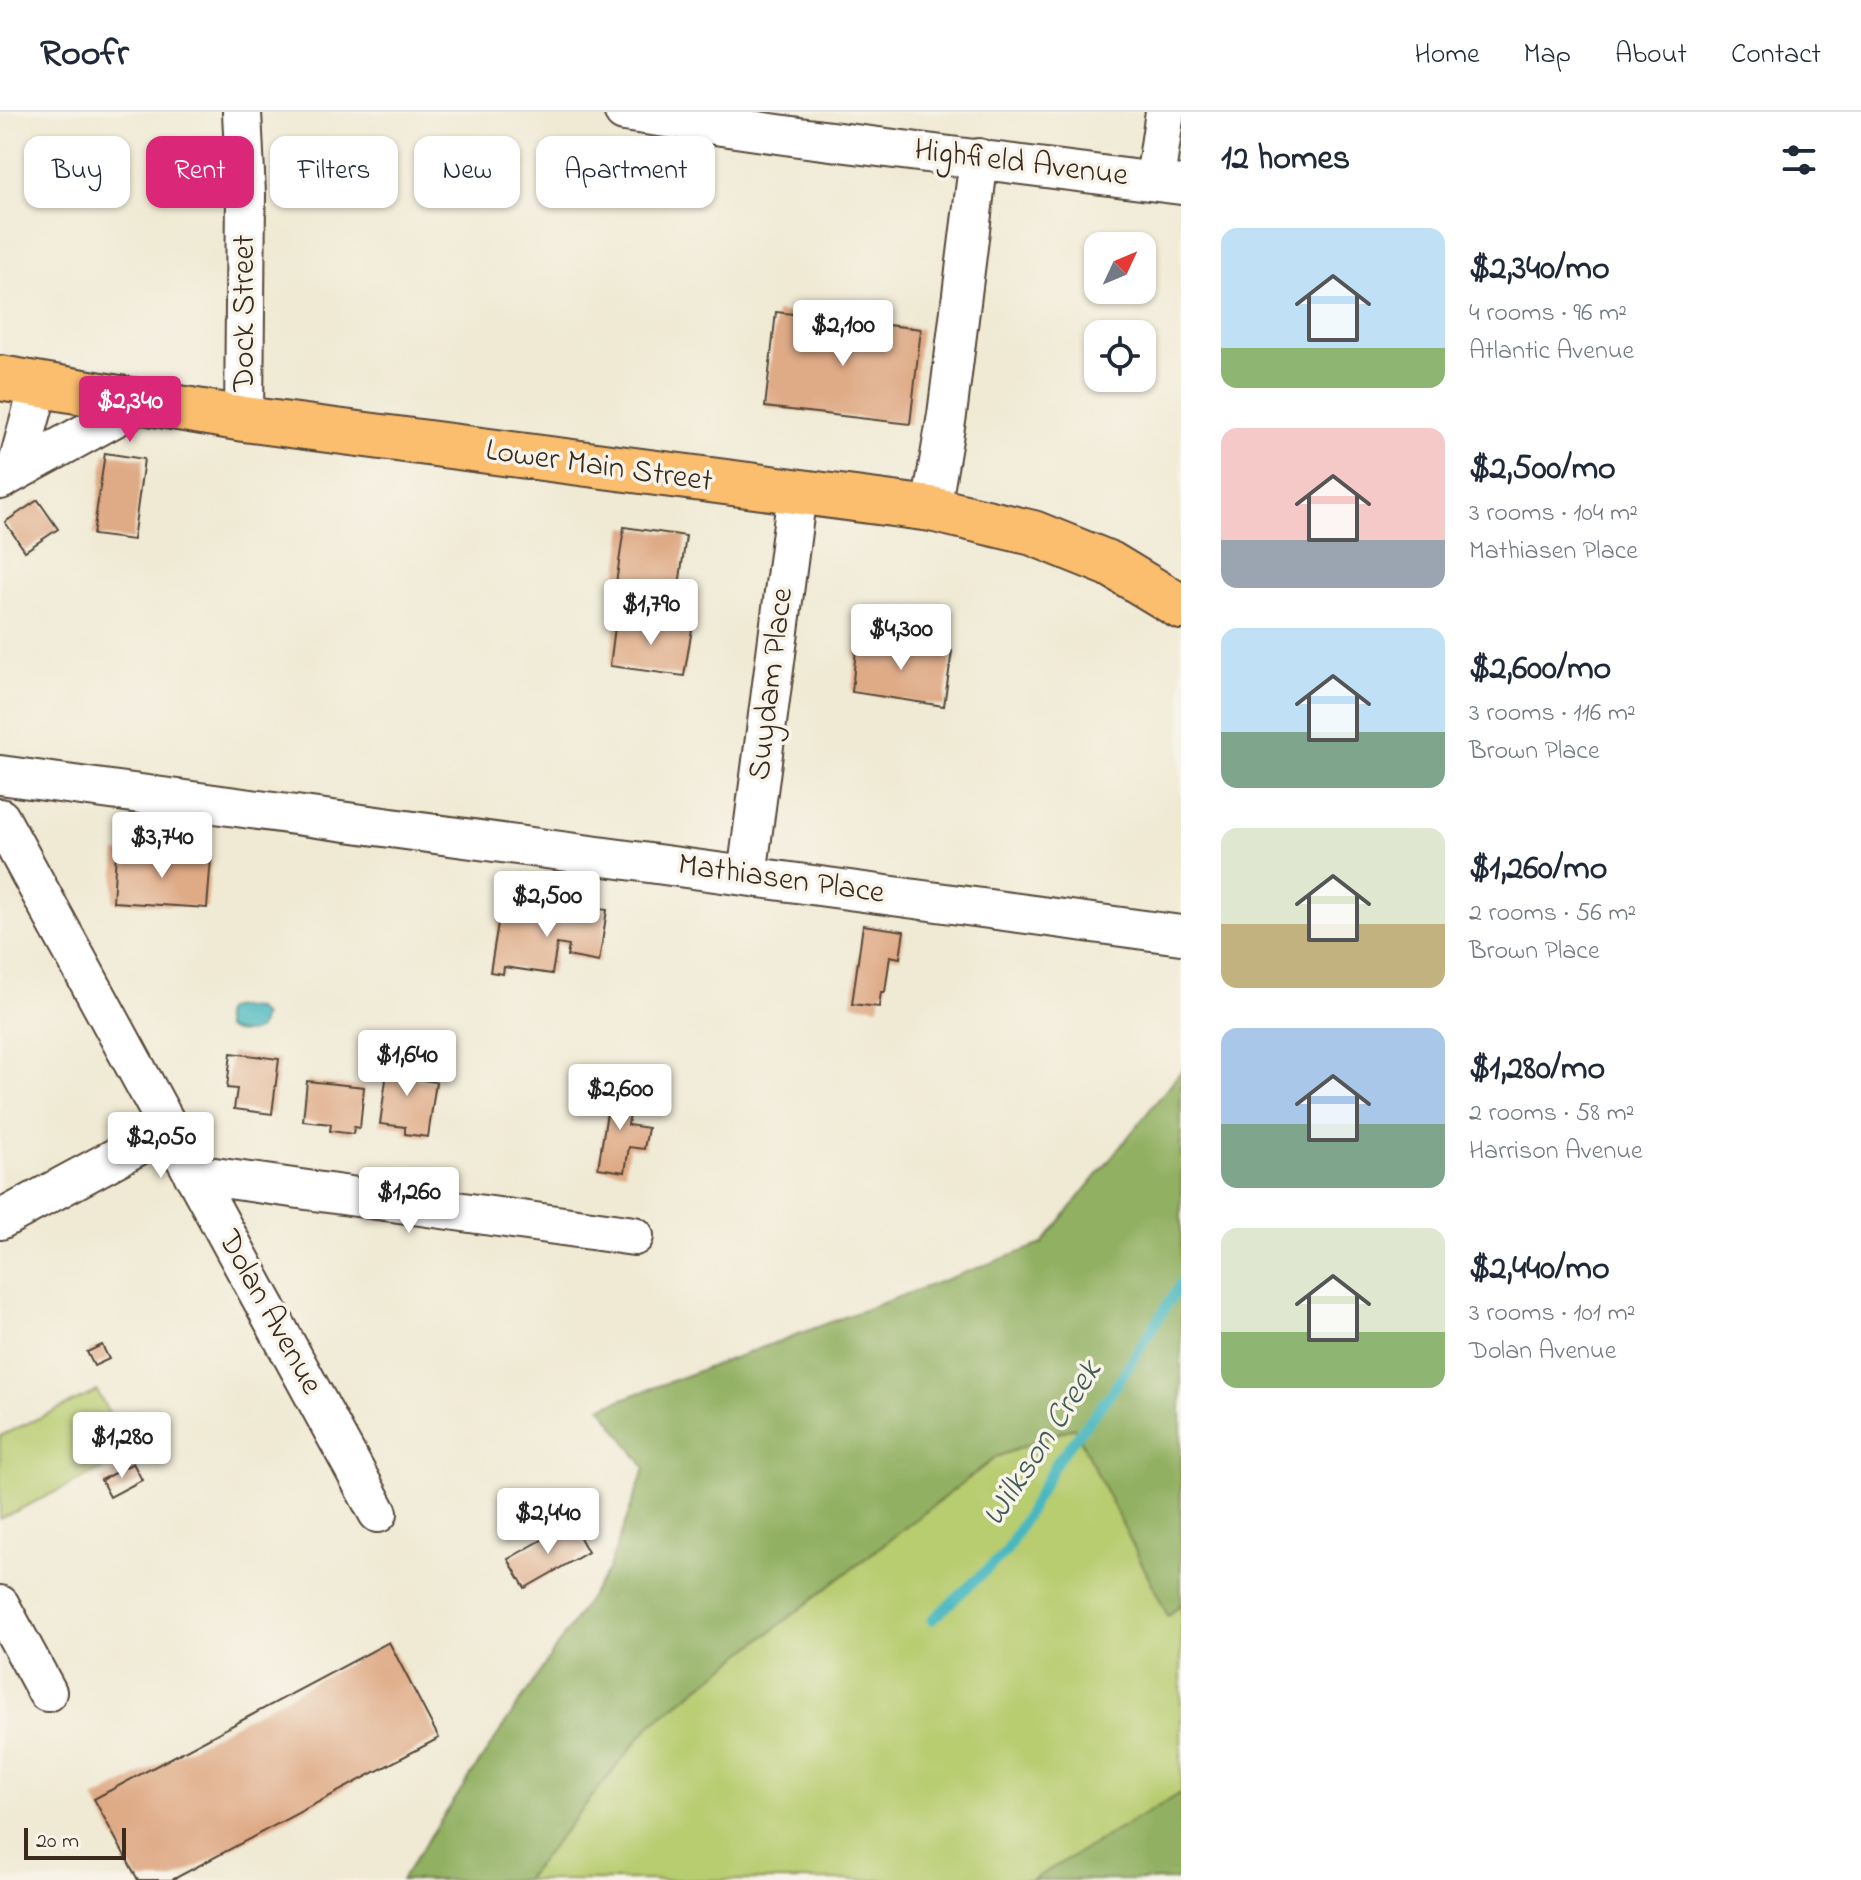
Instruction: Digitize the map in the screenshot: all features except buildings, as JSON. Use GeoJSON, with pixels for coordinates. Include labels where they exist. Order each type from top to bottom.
{"type":"FeatureCollection","features":[{"type":"Feature","properties":{"kind":"main road","name":"Lower Main Street"},"geometry":{"type":"LineString","coordinates":[[20,382],[244,419],[931,509],[1033,533],[1110,564],[1181,607]]}},
{"type":"Feature","properties":{"kind":"street","name":"Dock Street"},"geometry":{"type":"LineString","coordinates":[[242,112],[246,194],[244,419]]}},
{"type":"Feature","properties":{"kind":"street","name":"Highfield Avenue"},"geometry":{"type":"LineString","coordinates":[[624,112],[801,125],[979,158],[1168,183]]}},
{"type":"Feature","properties":{"kind":"street"},"geometry":{"type":"LineString","coordinates":[[1165,112],[1168,183]]}},
{"type":"Feature","properties":{"kind":"street"},"geometry":{"type":"LineString","coordinates":[[931,509],[947,415],[979,158]]}},
{"type":"Feature","properties":{"kind":"street"},"geometry":{"type":"LineString","coordinates":[[8,476],[20,382]]}},
{"type":"Feature","properties":{"kind":"street"},"geometry":{"type":"LineString","coordinates":[[8,476],[143,402]]}},
{"type":"Feature","properties":{"kind":"street","name":"Suydam Place"},"geometry":{"type":"LineString","coordinates":[[747,876],[797,493]]}},
{"type":"Feature","properties":{"kind":"street","name":"Mathiasen Place"},"geometry":{"type":"LineString","coordinates":[[0,775],[1181,935]]}},
{"type":"Feature","properties":{"kind":"street","name":"Dolan Avenue"},"geometry":{"type":"LineString","coordinates":[[0,818],[378,1513]]}},
{"type":"Feature","properties":{"kind":"street"},"geometry":{"type":"LineString","coordinates":[[0,1220],[169,1129]]}},
{"type":"Feature","properties":{"kind":"street"},"geometry":{"type":"LineString","coordinates":[[193,1174],[634,1236]]}},
{"type":"Feature","properties":{"kind":"street"},"geometry":{"type":"LineString","coordinates":[[0,1605],[47,1692]]}},
{"type":"Feature","properties":{"kind":"green space"},"geometry":{"type":"Polygon","coordinates":[[[1181,1071],[1181,1604],[1168,1616],[1074,1427],[996,1457],[649,1726],[525,1880],[401,1880],[608,1570],[645,1468],[601,1407],[1042,1244],[1181,1071]]]}},
{"type":"Feature","properties":{"kind":"green space"},"geometry":{"type":"Polygon","coordinates":[[[97,1391],[131,1455],[0,1519],[0,1436],[97,1391]]]}},
{"type":"Feature","properties":{"kind":"green space"},"geometry":{"type":"Polygon","coordinates":[[[1075,1427],[1168,1615],[1181,1604],[1181,1793],[1032,1880],[525,1880],[649,1726],[996,1457],[1075,1427]]]}},
{"type":"Feature","properties":{"kind":"green space"},"geometry":{"type":"Polygon","coordinates":[[[1181,1793],[1181,1880],[1032,1880],[1181,1793]]]}},
{"type":"Feature","properties":{"kind":"water"},"geometry":{"type":"Polygon","coordinates":[[[226,1009],[256,1009],[263,1016],[259,1029],[242,1033],[225,1028],[223,1015],[226,1009]]]}},
{"type":"Feature","properties":{"kind":"waterway","name":"Wilkson Creek"},"geometry":{"type":"LineString","coordinates":[[932,1620],[1006,1552],[1057,1461],[1112,1392],[1181,1283]]}}]}
